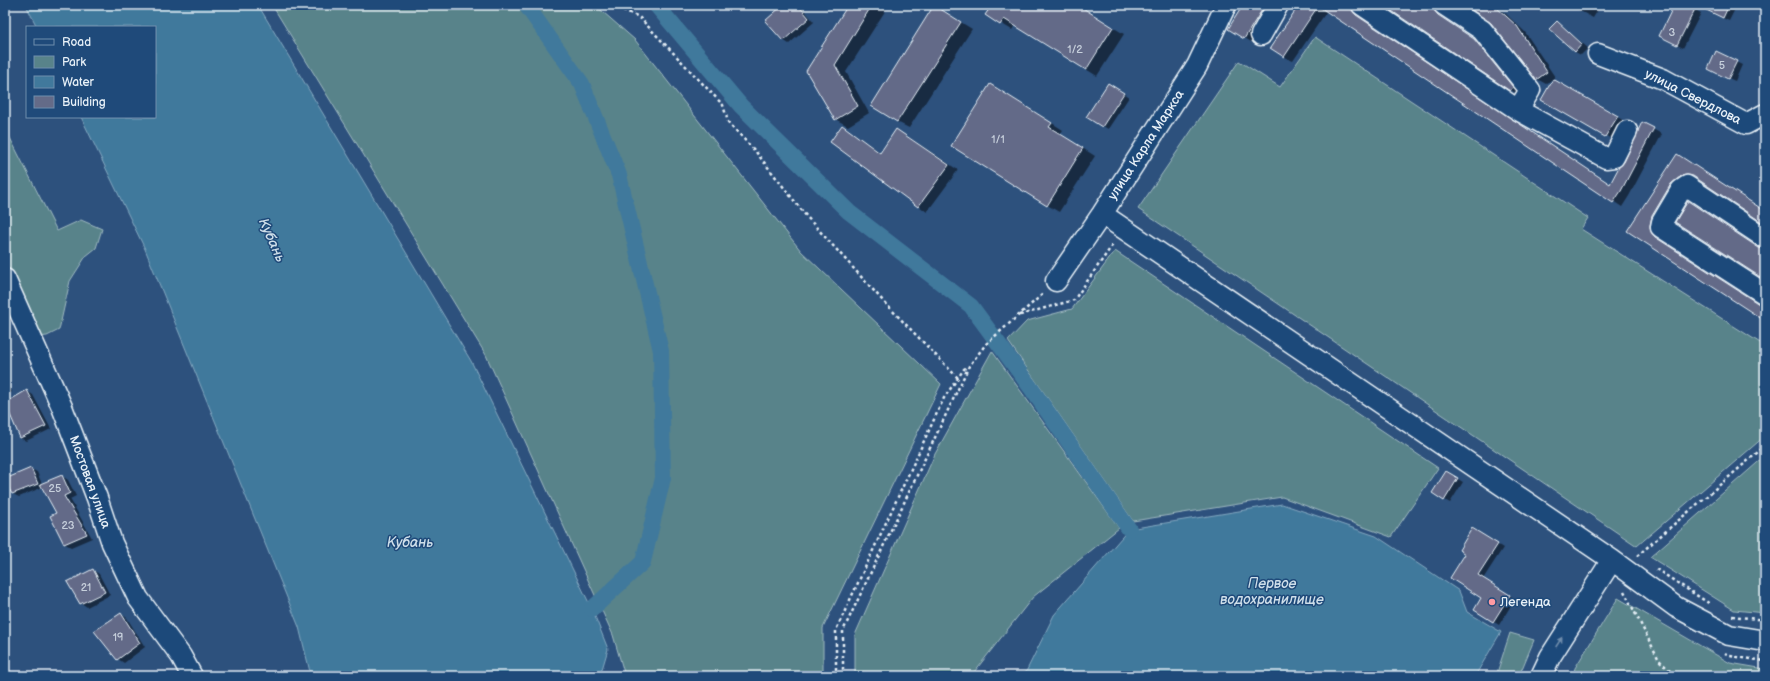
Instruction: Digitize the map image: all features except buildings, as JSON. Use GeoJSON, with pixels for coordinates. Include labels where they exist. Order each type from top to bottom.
{"type":"FeatureCollection","features":[{"type":"Feature","properties":{"kind":"street","name":"улица Карла Маркса"},"geometry":{"type":"LineString","coordinates":[[1056,280],[1102,214],[1196,66],[1226,5]]}},
{"type":"Feature","properties":{"kind":"street"},"geometry":{"type":"LineString","coordinates":[[1261,36],[1278,5]]}},
{"type":"Feature","properties":{"kind":"street"},"geometry":{"type":"LineString","coordinates":[[1362,5],[1518,110],[1606,158],[1614,157],[1627,131]]}},
{"type":"Feature","properties":{"kind":"street"},"geometry":{"type":"LineString","coordinates":[[1444,5],[1482,30],[1530,90],[1518,110]]}},
{"type":"Feature","properties":{"kind":"street","name":"улица Свердлова"},"geometry":{"type":"LineString","coordinates":[[1598,54],[1663,79],[1746,124],[1765,114]]}},
{"type":"Feature","properties":{"kind":"street"},"geometry":{"type":"LineString","coordinates":[[1765,238],[1688,186],[1681,190],[1662,222],[1662,227],[1765,294]]}},
{"type":"Feature","properties":{"kind":"street"},"geometry":{"type":"LineString","coordinates":[[1102,214],[1612,560],[1676,607],[1729,635],[1765,641]]}},
{"type":"Feature","properties":{"kind":"street","name":"Мостовая улица"},"geometry":{"type":"LineString","coordinates":[[5,279],[62,407],[97,498],[112,543],[138,598],[181,656],[192,676]]}},
{"type":"Feature","properties":{"kind":"street"},"geometry":{"type":"LineString","coordinates":[[1541,676],[1550,657],[1612,560]]}},
{"type":"Feature","properties":{"kind":"path"},"geometry":{"type":"LineString","coordinates":[[612,5],[639,17],[723,105],[728,122],[756,152],[807,218],[884,302],[958,378]]}},
{"type":"Feature","properties":{"kind":"path"},"geometry":{"type":"LineString","coordinates":[[1020,315],[1074,300],[1116,240]]}},
{"type":"Feature","properties":{"kind":"path"},"geometry":{"type":"LineString","coordinates":[[843,676],[843,631],[969,366],[986,344],[1020,315],[1056,280]]}},
{"type":"Feature","properties":{"kind":"path"},"geometry":{"type":"LineString","coordinates":[[836,676],[836,630],[944,398],[964,369],[969,366]]}},
{"type":"Feature","properties":{"kind":"path"},"geometry":{"type":"LineString","coordinates":[[1637,556],[1765,446]]}},
{"type":"Feature","properties":{"kind":"path"},"geometry":{"type":"LineString","coordinates":[[1622,586],[1659,660],[1675,676]]}},
{"type":"Feature","properties":{"kind":"green space"},"geometry":{"type":"Polygon","coordinates":[[[272,5],[595,5],[635,40],[801,251],[941,384],[823,628],[823,676],[625,676],[613,635],[486,355],[272,5]]]}},
{"type":"Feature","properties":{"kind":"green space"},"geometry":{"type":"Polygon","coordinates":[[[1315,37],[1588,218],[1581,229],[1765,346],[1765,436],[1637,546],[1138,209],[1239,61],[1280,87],[1315,37]]]}},
{"type":"Feature","properties":{"kind":"green space"},"geometry":{"type":"Polygon","coordinates":[[[5,128],[57,231],[81,220],[102,229],[96,248],[86,256],[70,281],[59,330],[47,336],[38,337],[18,284],[5,265],[5,128]]]}},
{"type":"Feature","properties":{"kind":"green space"},"geometry":{"type":"Polygon","coordinates":[[[1115,251],[1438,468],[1391,537],[1282,497],[1133,521],[1008,341],[1027,321],[1072,309],[1115,251]]]}},
{"type":"Feature","properties":{"kind":"green space"},"geometry":{"type":"Polygon","coordinates":[[[992,351],[1119,528],[1033,597],[971,676],[855,676],[855,635],[935,454],[992,351]]]}},
{"type":"Feature","properties":{"kind":"green space"},"geometry":{"type":"Polygon","coordinates":[[[1765,456],[1765,613],[1734,610],[1650,557],[1765,456]]]}},
{"type":"Feature","properties":{"kind":"green space"},"geometry":{"type":"Polygon","coordinates":[[[1618,598],[1730,663],[1765,669],[1765,676],[1573,676],[1575,668],[1618,598]]]}},
{"type":"Feature","properties":{"kind":"green space"},"geometry":{"type":"Polygon","coordinates":[[[1510,633],[1534,640],[1519,676],[1496,676],[1510,633]]]}},
{"type":"Feature","properties":{"kind":"water","name":"Кубань"},"geometry":{"type":"Polygon","coordinates":[[[26,5],[258,5],[471,361],[592,609],[608,649],[600,676],[311,676],[299,627],[145,249],[81,118],[156,118],[156,26],[36,26],[26,5]]]}},
{"type":"Feature","properties":{"kind":"water","name":"Первое водохранилище"},"geometry":{"type":"Polygon","coordinates":[[[1282,504],[1376,536],[1459,591],[1467,612],[1501,632],[1475,676],[1024,676],[1054,615],[1129,529],[1282,504]]]}},
{"type":"Feature","properties":{"kind":"waterway"},"geometry":{"type":"LineString","coordinates":[[526,5],[582,84],[619,175],[661,351],[663,478],[643,562],[592,609]]}},
{"type":"Feature","properties":{"kind":"waterway"},"geometry":{"type":"LineString","coordinates":[[656,5],[741,106],[849,212],[971,306],[1031,388],[1129,529]]}},
{"type":"Feature","properties":{"kind":"place","name":"Легенда"},"geometry":{"type":"Point","coordinates":[1492,602]}}]}
